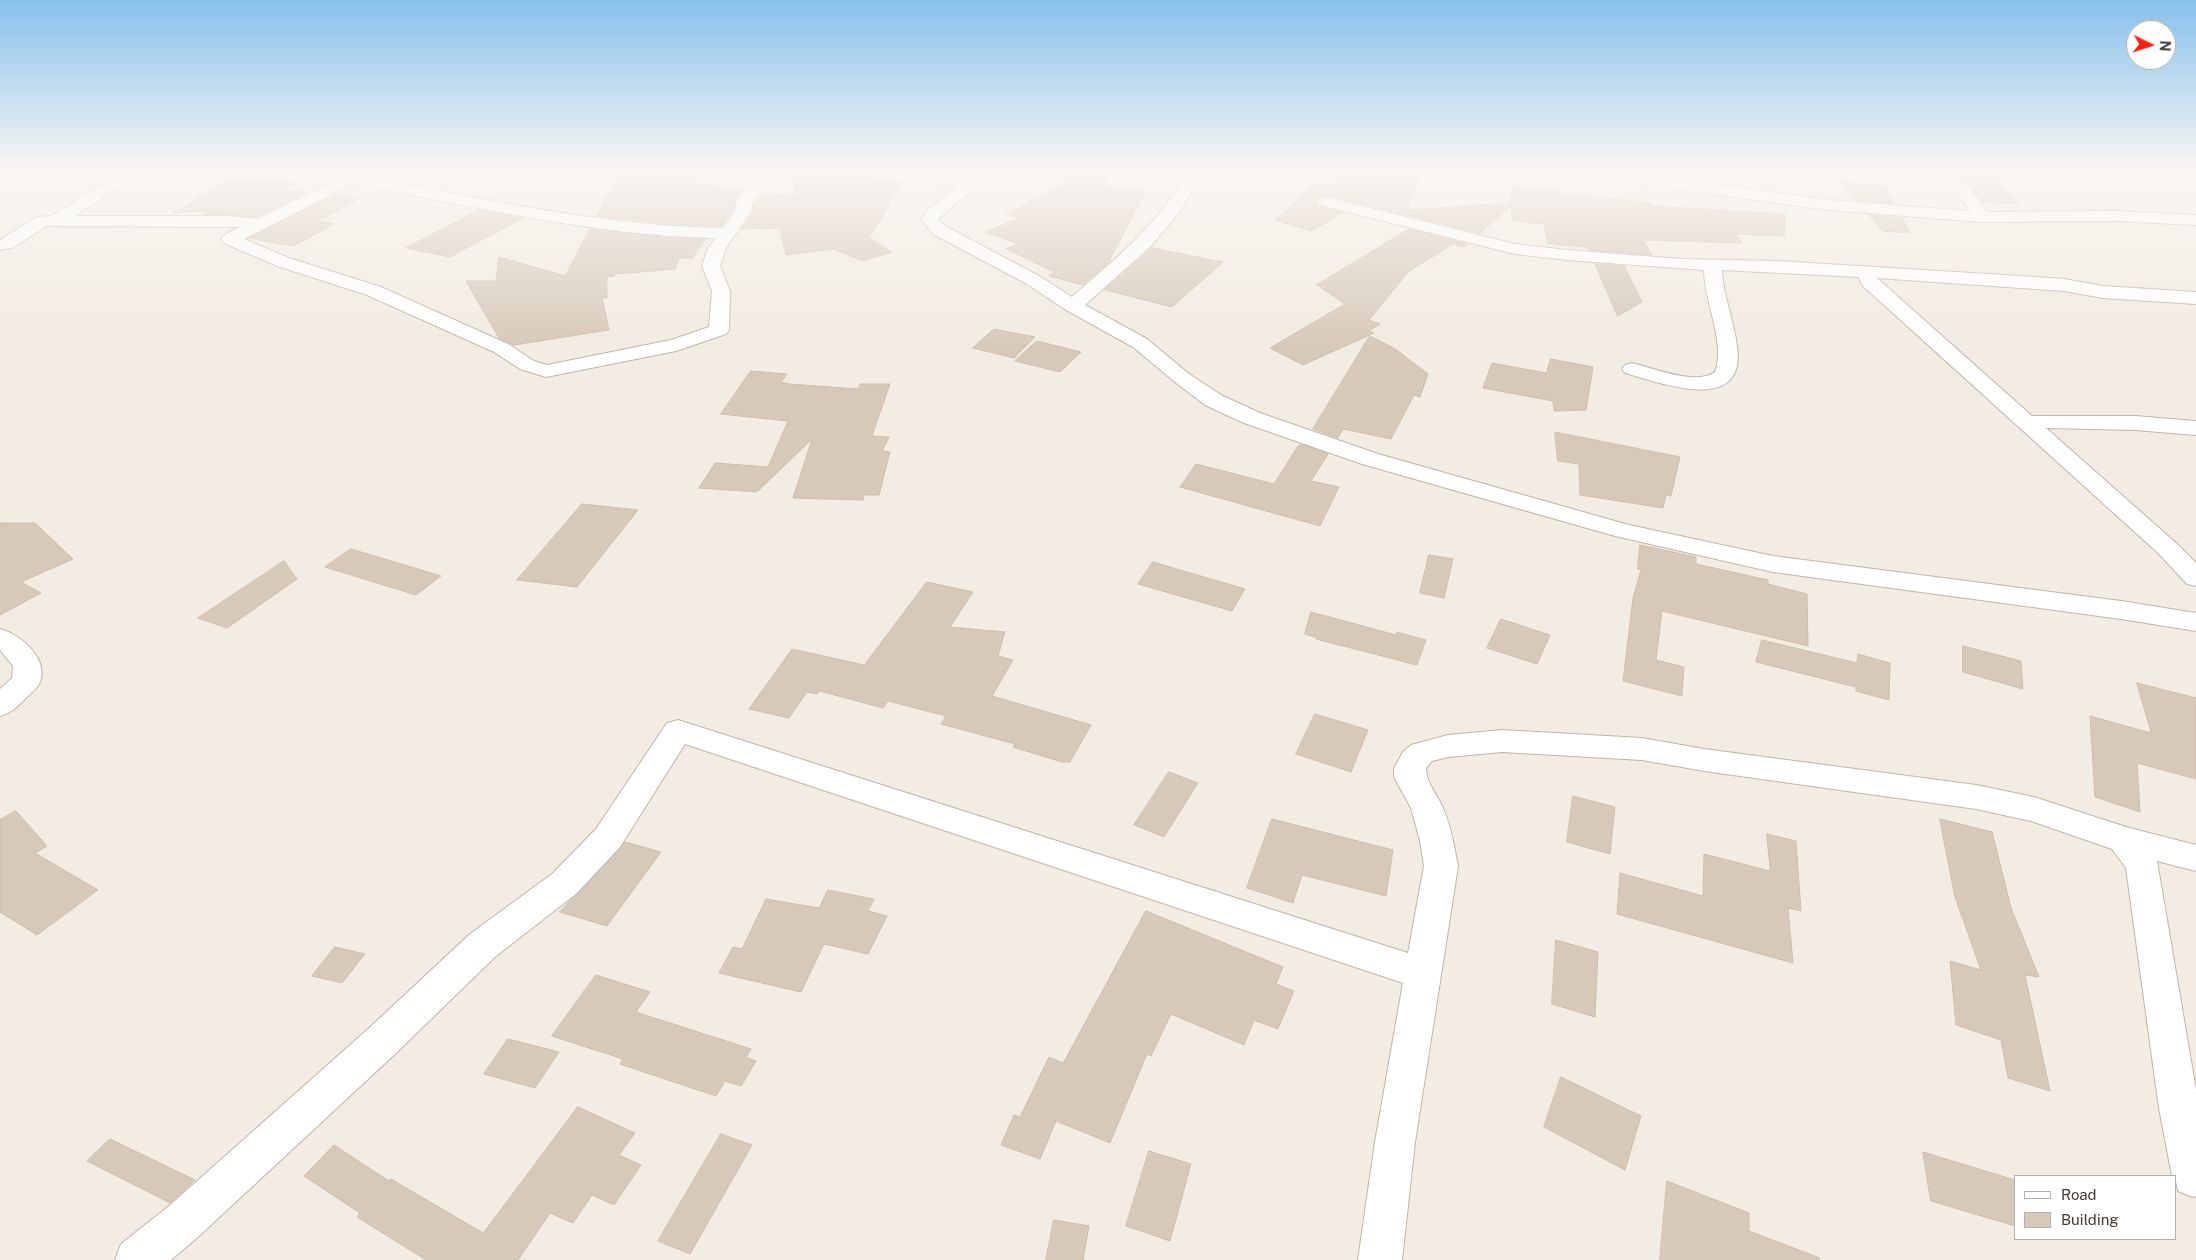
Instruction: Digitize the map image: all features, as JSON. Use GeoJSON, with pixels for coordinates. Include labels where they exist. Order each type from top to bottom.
{"type":"FeatureCollection","features":[{"type":"Feature","properties":{"kind":"street"},"geometry":{"type":"LineString","coordinates":[[0,245],[6,244],[30,229]]}},
{"type":"Feature","properties":{"kind":"street"},"geometry":{"type":"LineString","coordinates":[[250,229],[230,239],[282,262],[374,291],[501,348],[527,365],[546,371],[676,345],[719,330],[721,291],[710,266],[717,248],[731,229]]}},
{"type":"Feature","properties":{"kind":"street"},"geometry":{"type":"LineString","coordinates":[[635,229],[665,232],[728,233]]}},
{"type":"Feature","properties":{"kind":"street"},"geometry":{"type":"LineString","coordinates":[[938,229],[1033,280],[1073,306],[1140,343],[1202,393],[1252,418],[1370,459],[1624,531],[1773,564],[2121,610],[2196,622]]}},
{"type":"Feature","properties":{"kind":"street"},"geometry":{"type":"LineString","coordinates":[[1073,306],[1145,242],[1156,229]]}},
{"type":"Feature","properties":{"kind":"street"},"geometry":{"type":"LineString","coordinates":[[1434,229],[1515,249],[1632,261],[1777,266],[1866,274],[2064,285],[2103,292],[2196,298]]}},
{"type":"Feature","properties":{"kind":"street"},"geometry":{"type":"LineString","coordinates":[[1632,369],[1690,383],[1711,381],[1724,376],[1727,353],[1724,320],[1715,290],[1713,264]]}},
{"type":"Feature","properties":{"kind":"street"},"geometry":{"type":"LineString","coordinates":[[1866,274],[1870,282],[2167,548],[2196,578]]}},
{"type":"Feature","properties":{"kind":"street"},"geometry":{"type":"LineString","coordinates":[[2028,423],[2040,421],[2135,423],[2196,428]]}},
{"type":"Feature","properties":{"kind":"street"},"geometry":{"type":"LineString","coordinates":[[0,638],[11,644],[27,665],[26,681],[0,706]]}},
{"type":"Feature","properties":{"kind":"street"},"geometry":{"type":"LineString","coordinates":[[137,1260],[184,1221],[338,1082],[483,945],[564,884],[608,838],[678,731],[1423,974]]}},
{"type":"Feature","properties":{"kind":"street"},"geometry":{"type":"LineString","coordinates":[[1380,1260],[1395,1142],[1440,866],[1437,841],[1426,808],[1410,777],[1410,768],[1414,760],[1422,753],[1448,746],[1502,741],[1642,749],[1724,763],[1976,797],[2034,809],[2142,851],[2196,858]]}},
{"type":"Feature","properties":{"kind":"street"},"geometry":{"type":"LineString","coordinates":[[2142,851],[2179,1108],[2193,1176]]}},
{"type":"Feature","properties":{"kind":"building"},"geometry":{"type":"Polygon","coordinates":[[[268,229],[325,229],[293,246],[250,238],[268,229]]]}},
{"type":"Feature","properties":{"kind":"building"},"geometry":{"type":"Polygon","coordinates":[[[443,229],[503,229],[450,257],[406,248],[443,229]]]}},
{"type":"Feature","properties":{"kind":"building"},"geometry":{"type":"Polygon","coordinates":[[[590,229],[670,238],[706,239],[692,258],[679,258],[675,269],[615,274],[614,276],[607,277],[607,298],[602,298],[609,330],[514,345],[499,338],[466,281],[496,281],[499,257],[565,276],[590,229]]]}},
{"type":"Feature","properties":{"kind":"building"},"geometry":{"type":"Polygon","coordinates":[[[780,229],[875,229],[869,238],[892,252],[862,261],[834,249],[786,255],[780,229]]]}},
{"type":"Feature","properties":{"kind":"building"},"geometry":{"type":"Polygon","coordinates":[[[994,229],[1126,229],[1108,263],[1083,285],[1049,276],[1054,272],[1006,249],[1018,244],[986,232],[994,229]]]}},
{"type":"Feature","properties":{"kind":"building"},"geometry":{"type":"Polygon","coordinates":[[[1409,229],[1467,244],[1464,247],[1453,244],[1408,272],[1369,320],[1380,324],[1369,331],[1374,333],[1303,365],[1270,348],[1345,304],[1317,285],[1409,229]]]}},
{"type":"Feature","properties":{"kind":"building"},"geometry":{"type":"Polygon","coordinates":[[[1463,229],[1485,229],[1480,233],[1463,229]]]}},
{"type":"Feature","properties":{"kind":"building"},"geometry":{"type":"Polygon","coordinates":[[[1545,229],[1784,229],[1784,236],[1735,234],[1742,243],[1643,240],[1652,255],[1589,250],[1588,247],[1548,244],[1545,229]]]}},
{"type":"Feature","properties":{"kind":"building"},"geometry":{"type":"Polygon","coordinates":[[[1881,229],[1908,229],[1910,233],[1883,231],[1881,229]]]}},
{"type":"Feature","properties":{"kind":"building"},"geometry":{"type":"Polygon","coordinates":[[[1152,248],[1223,262],[1172,307],[1105,290],[1152,248]]]}},
{"type":"Feature","properties":{"kind":"building"},"geometry":{"type":"Polygon","coordinates":[[[1595,264],[1624,266],[1642,302],[1618,316],[1595,264]]]}},
{"type":"Feature","properties":{"kind":"building"},"geometry":{"type":"Polygon","coordinates":[[[994,329],[1035,337],[1014,358],[973,348],[994,329]]]}},
{"type":"Feature","properties":{"kind":"building"},"geometry":{"type":"Polygon","coordinates":[[[1370,336],[1394,348],[1428,374],[1420,397],[1414,395],[1391,439],[1343,429],[1338,438],[1313,429],[1370,336]]]}},
{"type":"Feature","properties":{"kind":"building"},"geometry":{"type":"Polygon","coordinates":[[[1037,341],[1081,352],[1060,372],[1015,361],[1037,341]]]}},
{"type":"Feature","properties":{"kind":"building"},"geometry":{"type":"Polygon","coordinates":[[[1551,359],[1593,367],[1586,410],[1554,411],[1553,401],[1483,388],[1492,363],[1546,373],[1551,359]]]}},
{"type":"Feature","properties":{"kind":"building"},"geometry":{"type":"Polygon","coordinates":[[[751,371],[787,374],[781,382],[789,384],[858,389],[860,384],[890,384],[872,436],[889,437],[882,451],[890,452],[879,495],[864,495],[863,500],[793,498],[812,439],[757,492],[699,488],[715,463],[768,467],[788,421],[721,414],[751,371]]]}},
{"type":"Feature","properties":{"kind":"building"},"geometry":{"type":"Polygon","coordinates":[[[1555,432],[1680,457],[1671,496],[1666,495],[1663,508],[1580,495],[1579,464],[1558,461],[1555,432]]]}},
{"type":"Feature","properties":{"kind":"building"},"geometry":{"type":"Polygon","coordinates":[[[1303,445],[1328,454],[1311,481],[1339,487],[1320,526],[1180,487],[1196,464],[1274,484],[1298,446],[1303,445]]]}},
{"type":"Feature","properties":{"kind":"building"},"geometry":{"type":"Polygon","coordinates":[[[582,504],[638,510],[577,587],[517,580],[582,504]]]}},
{"type":"Feature","properties":{"kind":"building"},"geometry":{"type":"Polygon","coordinates":[[[0,523],[35,523],[73,559],[21,582],[41,593],[0,615],[0,523]]]}},
{"type":"Feature","properties":{"kind":"building"},"geometry":{"type":"Polygon","coordinates":[[[1640,545],[1696,557],[1696,564],[1768,580],[1768,584],[1807,594],[1808,646],[1662,611],[1656,660],[1684,667],[1682,696],[1623,681],[1633,598],[1641,570],[1638,569],[1640,545]]]}},
{"type":"Feature","properties":{"kind":"building"},"geometry":{"type":"Polygon","coordinates":[[[351,549],[441,576],[416,595],[325,567],[351,549]]]}},
{"type":"Feature","properties":{"kind":"building"},"geometry":{"type":"Polygon","coordinates":[[[1429,555],[1453,559],[1444,598],[1420,593],[1429,555]]]}},
{"type":"Feature","properties":{"kind":"building"},"geometry":{"type":"Polygon","coordinates":[[[284,561],[297,579],[227,628],[198,618],[284,561]]]}},
{"type":"Feature","properties":{"kind":"building"},"geometry":{"type":"Polygon","coordinates":[[[1153,562],[1245,589],[1232,611],[1138,584],[1153,562]]]}},
{"type":"Feature","properties":{"kind":"building"},"geometry":{"type":"Polygon","coordinates":[[[927,582],[973,592],[950,627],[1005,632],[998,656],[1013,660],[992,696],[1091,725],[1070,762],[1062,762],[1013,747],[1015,744],[941,724],[946,716],[888,701],[883,708],[820,691],[817,694],[807,692],[789,718],[749,709],[792,649],[864,665],[927,582]]]}},
{"type":"Feature","properties":{"kind":"building"},"geometry":{"type":"Polygon","coordinates":[[[1311,612],[1396,635],[1397,632],[1426,640],[1417,665],[1316,639],[1305,634],[1311,612]]]}},
{"type":"Feature","properties":{"kind":"building"},"geometry":{"type":"Polygon","coordinates":[[[1501,619],[1550,635],[1537,664],[1487,648],[1501,619]]]}},
{"type":"Feature","properties":{"kind":"building"},"geometry":{"type":"Polygon","coordinates":[[[1762,640],[1857,663],[1858,654],[1890,663],[1889,700],[1856,691],[1856,687],[1756,662],[1762,640]]]}},
{"type":"Feature","properties":{"kind":"building"},"geometry":{"type":"Polygon","coordinates":[[[1963,646],[2021,661],[2023,689],[1963,672],[1963,646]]]}},
{"type":"Feature","properties":{"kind":"building"},"geometry":{"type":"Polygon","coordinates":[[[2137,683],[2196,698],[2196,779],[2137,763],[2140,812],[2095,797],[2090,716],[2151,733],[2137,683]]]}},
{"type":"Feature","properties":{"kind":"building"},"geometry":{"type":"Polygon","coordinates":[[[1315,714],[1368,730],[1351,772],[1296,754],[1315,714]]]}},
{"type":"Feature","properties":{"kind":"building"},"geometry":{"type":"Polygon","coordinates":[[[1169,772],[1198,783],[1164,837],[1134,825],[1169,772]]]}},
{"type":"Feature","properties":{"kind":"building"},"geometry":{"type":"Polygon","coordinates":[[[1573,796],[1615,807],[1610,854],[1567,842],[1573,796]]]}},
{"type":"Feature","properties":{"kind":"building"},"geometry":{"type":"Polygon","coordinates":[[[16,811],[47,846],[35,853],[98,890],[37,935],[0,912],[0,820],[16,811]]]}},
{"type":"Feature","properties":{"kind":"building"},"geometry":{"type":"Polygon","coordinates":[[[1272,819],[1393,850],[1386,896],[1302,875],[1293,903],[1247,888],[1272,819]]]}},
{"type":"Feature","properties":{"kind":"building"},"geometry":{"type":"Polygon","coordinates":[[[1940,819],[1992,832],[2011,908],[2039,977],[2025,975],[2050,1091],[2008,1078],[2001,1040],[1956,1025],[1950,961],[1981,970],[1955,897],[1940,819]]]}},
{"type":"Feature","properties":{"kind":"building"},"geometry":{"type":"Polygon","coordinates":[[[1767,834],[1796,841],[1801,911],[1788,908],[1793,963],[1617,914],[1620,873],[1703,896],[1704,854],[1770,871],[1767,834]]]}},
{"type":"Feature","properties":{"kind":"building"},"geometry":{"type":"Polygon","coordinates":[[[625,842],[661,852],[607,926],[560,912],[625,842]]]}},
{"type":"Feature","properties":{"kind":"building"},"geometry":{"type":"Polygon","coordinates":[[[828,890],[874,899],[868,911],[887,916],[868,954],[824,944],[801,992],[719,973],[733,947],[742,949],[766,899],[819,908],[828,890]]]}},
{"type":"Feature","properties":{"kind":"building"},"geometry":{"type":"Polygon","coordinates":[[[1146,911],[1283,967],[1276,984],[1294,991],[1278,1029],[1254,1020],[1244,1045],[1171,1014],[1151,1056],[1147,1054],[1110,1143],[1056,1121],[1040,1159],[1001,1145],[1014,1115],[1020,1117],[1049,1057],[1063,1063],[1146,911]]]}},
{"type":"Feature","properties":{"kind":"building"},"geometry":{"type":"Polygon","coordinates":[[[1556,940],[1598,952],[1595,1017],[1552,1004],[1556,940]]]}},
{"type":"Feature","properties":{"kind":"building"},"geometry":{"type":"Polygon","coordinates":[[[335,947],[365,954],[342,983],[312,976],[335,947]]]}},
{"type":"Feature","properties":{"kind":"building"},"geometry":{"type":"Polygon","coordinates":[[[596,975],[650,992],[636,1012],[751,1049],[746,1057],[756,1061],[741,1086],[725,1081],[716,1096],[620,1064],[623,1059],[552,1036],[596,975]]]}},
{"type":"Feature","properties":{"kind":"building"},"geometry":{"type":"Polygon","coordinates":[[[508,1039],[559,1052],[535,1088],[484,1074],[508,1039]]]}},
{"type":"Feature","properties":{"kind":"building"},"geometry":{"type":"Polygon","coordinates":[[[1561,1077],[1641,1116],[1625,1170],[1544,1127],[1561,1077]]]}},
{"type":"Feature","properties":{"kind":"building"},"geometry":{"type":"Polygon","coordinates":[[[578,1107],[635,1133],[619,1155],[641,1165],[614,1205],[592,1195],[573,1223],[550,1213],[518,1260],[426,1260],[357,1217],[360,1213],[304,1176],[334,1145],[389,1181],[391,1179],[483,1233],[578,1107]]]}},
{"type":"Feature","properties":{"kind":"building"},"geometry":{"type":"Polygon","coordinates":[[[721,1134],[752,1145],[690,1254],[658,1241],[721,1134]]]}},
{"type":"Feature","properties":{"kind":"building"},"geometry":{"type":"Polygon","coordinates":[[[110,1139],[195,1180],[170,1203],[87,1161],[110,1139]]]}},
{"type":"Feature","properties":{"kind":"building"},"geometry":{"type":"Polygon","coordinates":[[[1149,1151],[1191,1164],[1170,1241],[1126,1226],[1149,1151]]]}},
{"type":"Feature","properties":{"kind":"building"},"geometry":{"type":"Polygon","coordinates":[[[1923,1152],[2014,1180],[2014,1226],[1931,1201],[1923,1152]]]}},
{"type":"Feature","properties":{"kind":"building"},"geometry":{"type":"Polygon","coordinates":[[[1667,1181],[1749,1213],[1749,1231],[1820,1258],[1819,1260],[1660,1260],[1667,1181]]]}},
{"type":"Feature","properties":{"kind":"building"},"geometry":{"type":"Polygon","coordinates":[[[1054,1220],[1089,1226],[1083,1260],[1046,1260],[1054,1220]]]}}]}
